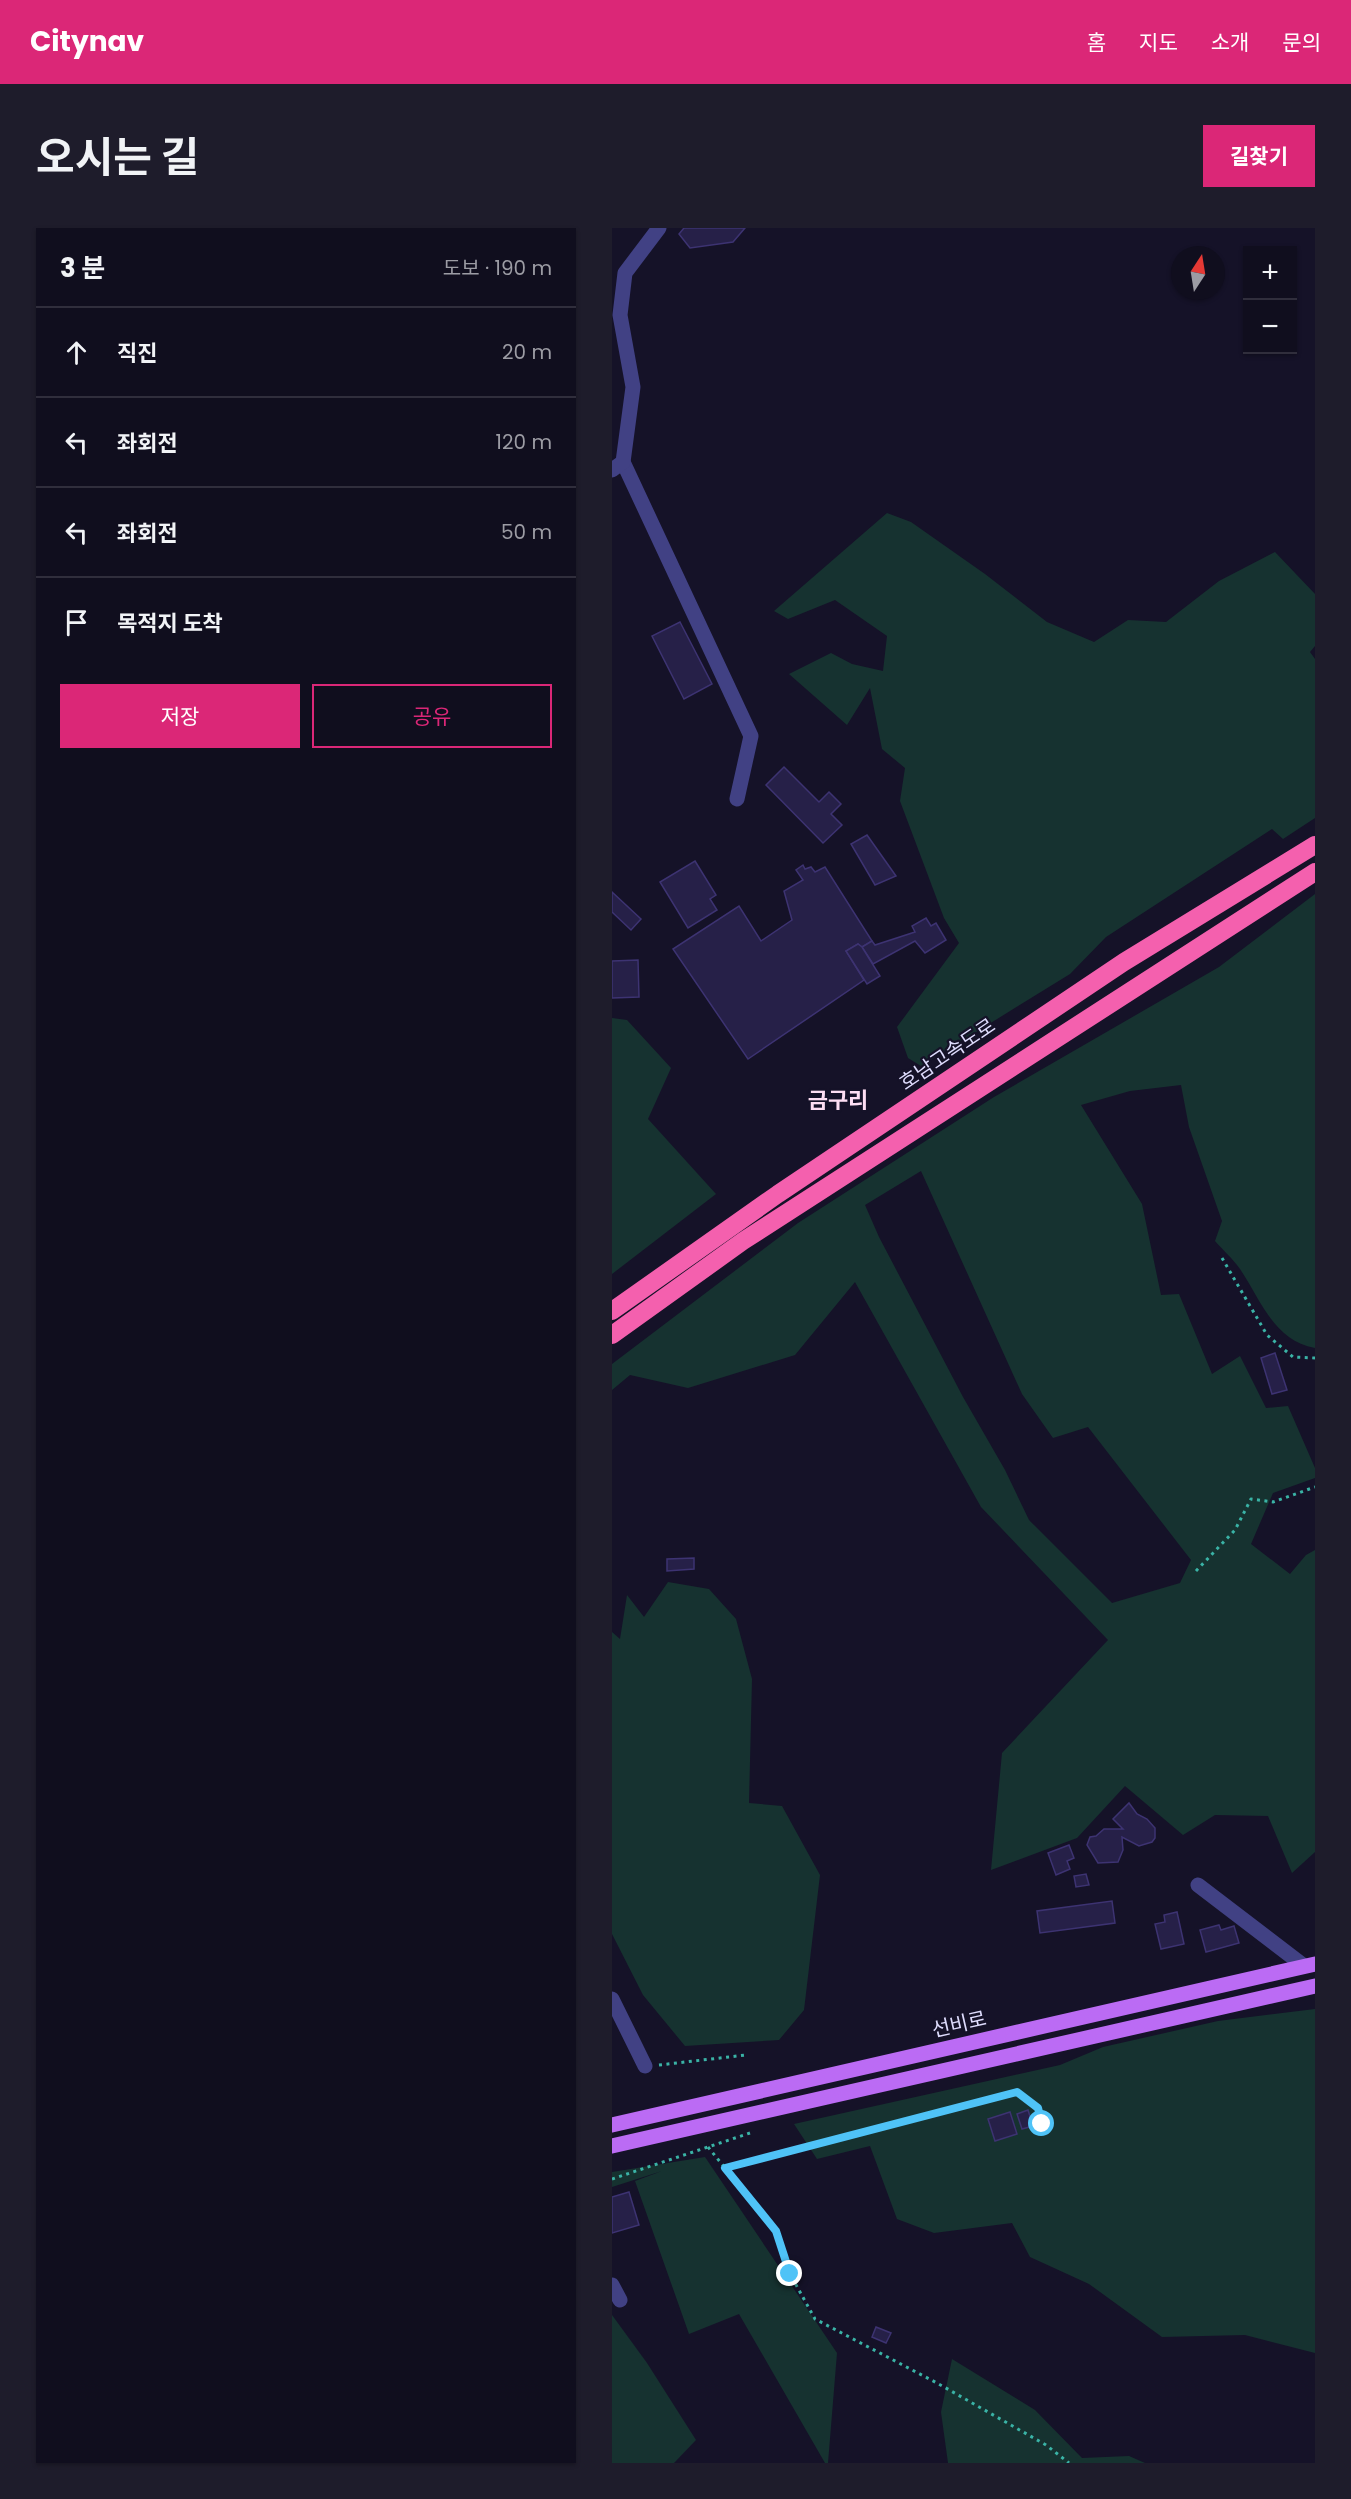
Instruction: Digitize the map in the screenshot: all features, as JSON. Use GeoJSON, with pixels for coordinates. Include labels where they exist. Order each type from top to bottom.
{"type":"FeatureCollection","features":[{"type":"Feature","properties":{"kind":"highway","name":"호남고속도로"},"geometry":{"type":"LineString","coordinates":[[612,1311],[777,1194],[1124,962],[1315,845]]}},
{"type":"Feature","properties":{"kind":"highway"},"geometry":{"type":"LineString","coordinates":[[612,1335],[743,1241],[1315,872]]}},
{"type":"Feature","properties":{"kind":"main road","name":"선비로"},"geometry":{"type":"LineString","coordinates":[[612,2125],[1309,1965]]}},
{"type":"Feature","properties":{"kind":"main road"},"geometry":{"type":"LineString","coordinates":[[612,2146],[1315,1986]]}},
{"type":"Feature","properties":{"kind":"street"},"geometry":{"type":"LineString","coordinates":[[659,228],[625,273],[620,315],[633,387],[618,466],[751,736],[737,799]]}},
{"type":"Feature","properties":{"kind":"street"},"geometry":{"type":"LineString","coordinates":[[1198,1885],[1309,1965]]}},
{"type":"Feature","properties":{"kind":"street"},"geometry":{"type":"LineString","coordinates":[[612,1999],[645,2066]]}},
{"type":"Feature","properties":{"kind":"street"},"geometry":{"type":"LineString","coordinates":[[612,2285],[620,2300]]}},
{"type":"Feature","properties":{"kind":"path"},"geometry":{"type":"LineString","coordinates":[[1222,1258],[1267,1335],[1293,1357],[1315,1359]]}},
{"type":"Feature","properties":{"kind":"path"},"geometry":{"type":"LineString","coordinates":[[1196,1570],[1235,1530],[1251,1499],[1273,1502],[1315,1487]]}},
{"type":"Feature","properties":{"kind":"path"},"geometry":{"type":"LineString","coordinates":[[645,2066],[746,2055]]}},
{"type":"Feature","properties":{"kind":"path"},"geometry":{"type":"LineString","coordinates":[[725,2168],[1017,2092],[1038,2108],[1042,2124]]}},
{"type":"Feature","properties":{"kind":"path"},"geometry":{"type":"LineString","coordinates":[[612,2179],[752,2132]]}},
{"type":"Feature","properties":{"kind":"path"},"geometry":{"type":"LineString","coordinates":[[708,2147],[776,2231],[790,2274],[815,2319],[1046,2445],[1069,2463]]}},
{"type":"Feature","properties":{"kind":"green space"},"geometry":{"type":"Polygon","coordinates":[[[887,513],[911,522],[985,574],[1047,622],[1094,642],[1128,620],[1166,622],[1219,581],[1275,552],[1315,594],[1315,646],[1310,652],[1315,659],[1315,818],[1283,839],[1272,829],[1106,937],[1070,974],[921,1066],[908,1058],[897,1027],[959,943],[944,918],[900,801],[905,768],[882,749],[870,688],[847,725],[789,674],[831,653],[852,664],[883,671],[887,636],[835,600],[788,619],[774,611],[887,513]]]}},
{"type":"Feature","properties":{"kind":"green space"},"geometry":{"type":"Polygon","coordinates":[[[1315,894],[1315,1348],[1301,1344],[1279,1328],[1262,1306],[1240,1269],[1215,1241],[1222,1221],[1189,1127],[1181,1085],[1130,1091],[1081,1105],[1142,1204],[1161,1295],[1179,1294],[1212,1374],[1240,1356],[1266,1408],[1288,1406],[1315,1468],[1315,1478],[1273,1493],[1251,1544],[1290,1574],[1306,1555],[1315,1550],[1315,1852],[1292,1873],[1268,1816],[1215,1815],[1183,1835],[1125,1786],[1077,1838],[991,1870],[1002,1753],[1108,1640],[981,1507],[855,1282],[795,1355],[688,1388],[630,1375],[612,1390],[612,1364],[798,1223],[994,1097],[1219,967],[1315,894]],[[921,1171],[865,1205],[879,1237],[963,1397],[1005,1470],[1029,1520],[1112,1603],[1180,1583],[1191,1560],[1088,1427],[1053,1438],[1022,1394],[921,1171]]]}},
{"type":"Feature","properties":{"kind":"green space"},"geometry":{"type":"Polygon","coordinates":[[[612,1018],[627,1020],[671,1068],[648,1119],[716,1194],[612,1274],[612,1018]]]}},
{"type":"Feature","properties":{"kind":"green space"},"geometry":{"type":"Polygon","coordinates":[[[668,1582],[709,1589],[736,1619],[752,1679],[749,1803],[782,1806],[820,1875],[804,2010],[779,2040],[685,2046],[643,1995],[612,1934],[612,1632],[620,1639],[627,1595],[644,1617],[668,1582]]]}},
{"type":"Feature","properties":{"kind":"green space"},"geometry":{"type":"Polygon","coordinates":[[[1315,2009],[1315,2353],[1245,2335],[1162,2337],[1089,2284],[1030,2257],[1012,2223],[934,2233],[897,2219],[870,2146],[817,2159],[794,2124],[1060,2065],[1103,2047],[1218,2021],[1315,2009]]]}},
{"type":"Feature","properties":{"kind":"green space"},"geometry":{"type":"Polygon","coordinates":[[[705,2157],[837,2353],[828,2463],[825,2463],[739,2314],[689,2334],[635,2181],[662,2171],[612,2187],[612,2172],[705,2157]]]}},
{"type":"Feature","properties":{"kind":"green space"},"geometry":{"type":"Polygon","coordinates":[[[612,2315],[647,2363],[696,2440],[674,2463],[612,2463],[612,2315]]]}},
{"type":"Feature","properties":{"kind":"green space"},"geometry":{"type":"Polygon","coordinates":[[[952,2359],[1035,2410],[1082,2458],[1129,2456],[1145,2463],[948,2463],[941,2412],[952,2359]]]}},
{"type":"Feature","properties":{"kind":"building"},"geometry":{"type":"Polygon","coordinates":[[[684,228],[745,228],[733,242],[690,248],[679,234],[684,228]]]}},
{"type":"Feature","properties":{"kind":"building"},"geometry":{"type":"Polygon","coordinates":[[[680,622],[712,684],[684,699],[652,636],[680,622]]]}},
{"type":"Feature","properties":{"kind":"building"},"geometry":{"type":"Polygon","coordinates":[[[784,767],[819,802],[829,792],[841,804],[831,814],[842,825],[823,843],[766,785],[784,767]]]}},
{"type":"Feature","properties":{"kind":"building"},"geometry":{"type":"Polygon","coordinates":[[[867,835],[896,876],[875,885],[851,844],[867,835]]]}},
{"type":"Feature","properties":{"kind":"building"},"geometry":{"type":"Polygon","coordinates":[[[695,861],[716,895],[710,899],[717,910],[688,928],[660,882],[695,861]]]}},
{"type":"Feature","properties":{"kind":"building"},"geometry":{"type":"Polygon","coordinates":[[[803,865],[805,869],[811,867],[815,872],[825,867],[872,941],[862,947],[858,944],[846,951],[864,980],[748,1059],[673,949],[739,906],[761,941],[792,920],[784,891],[803,880],[796,870],[803,865]]]}},
{"type":"Feature","properties":{"kind":"building"},"geometry":{"type":"Polygon","coordinates":[[[612,892],[641,919],[631,930],[612,912],[612,892]]]}},
{"type":"Feature","properties":{"kind":"building"},"geometry":{"type":"Polygon","coordinates":[[[926,918],[931,926],[936,923],[946,940],[925,953],[915,941],[873,964],[862,947],[872,941],[875,945],[915,932],[912,926],[926,918]]]}},
{"type":"Feature","properties":{"kind":"building"},"geometry":{"type":"Polygon","coordinates":[[[858,944],[880,976],[867,984],[846,951],[858,944]]]}},
{"type":"Feature","properties":{"kind":"building"},"geometry":{"type":"Polygon","coordinates":[[[638,960],[639,997],[612,998],[612,961],[638,960]]]}},
{"type":"Feature","properties":{"kind":"building"},"geometry":{"type":"Polygon","coordinates":[[[1275,1353],[1287,1390],[1272,1394],[1261,1358],[1275,1353]]]}},
{"type":"Feature","properties":{"kind":"building"},"geometry":{"type":"Polygon","coordinates":[[[694,1558],[694,1569],[667,1571],[667,1559],[694,1558]]]}},
{"type":"Feature","properties":{"kind":"building"},"geometry":{"type":"Polygon","coordinates":[[[1129,1803],[1137,1814],[1147,1819],[1155,1828],[1155,1838],[1152,1842],[1139,1846],[1122,1837],[1123,1850],[1118,1862],[1098,1863],[1087,1845],[1090,1837],[1096,1836],[1104,1829],[1123,1829],[1113,1819],[1129,1803]]]}},
{"type":"Feature","properties":{"kind":"building"},"geometry":{"type":"Polygon","coordinates":[[[1069,1845],[1074,1858],[1067,1861],[1070,1869],[1056,1875],[1048,1853],[1069,1845]]]}},
{"type":"Feature","properties":{"kind":"building"},"geometry":{"type":"Polygon","coordinates":[[[1086,1874],[1089,1885],[1076,1887],[1074,1876],[1086,1874]]]}},
{"type":"Feature","properties":{"kind":"building"},"geometry":{"type":"Polygon","coordinates":[[[1112,1901],[1115,1923],[1040,1933],[1037,1911],[1112,1901]]]}},
{"type":"Feature","properties":{"kind":"building"},"geometry":{"type":"Polygon","coordinates":[[[1177,1912],[1184,1944],[1161,1949],[1155,1924],[1165,1922],[1164,1915],[1177,1912]]]}},
{"type":"Feature","properties":{"kind":"building"},"geometry":{"type":"Polygon","coordinates":[[[1219,1925],[1221,1930],[1234,1926],[1239,1943],[1206,1952],[1200,1930],[1219,1925]]]}},
{"type":"Feature","properties":{"kind":"building"},"geometry":{"type":"Polygon","coordinates":[[[1028,2110],[1033,2126],[1022,2129],[1017,2114],[1028,2110]]]}},
{"type":"Feature","properties":{"kind":"building"},"geometry":{"type":"Polygon","coordinates":[[[1010,2112],[1017,2134],[995,2141],[988,2119],[1010,2112]]]}},
{"type":"Feature","properties":{"kind":"building"},"geometry":{"type":"Polygon","coordinates":[[[629,2192],[639,2225],[612,2233],[612,2197],[629,2192]]]}},
{"type":"Feature","properties":{"kind":"building"},"geometry":{"type":"Polygon","coordinates":[[[876,2327],[891,2333],[886,2343],[872,2337],[876,2327]]]}},
{"type":"Feature","properties":{"kind":"district","name":"금구리"},"geometry":{"type":"Point","coordinates":[838,1100]}},
{"type":"Feature","properties":{"kind":"route"},"geometry":{"type":"LineString","coordinates":[[790,2274],[776,2231],[725,2168],[1017,2092],[1038,2108],[1042,2124]]}}]}
